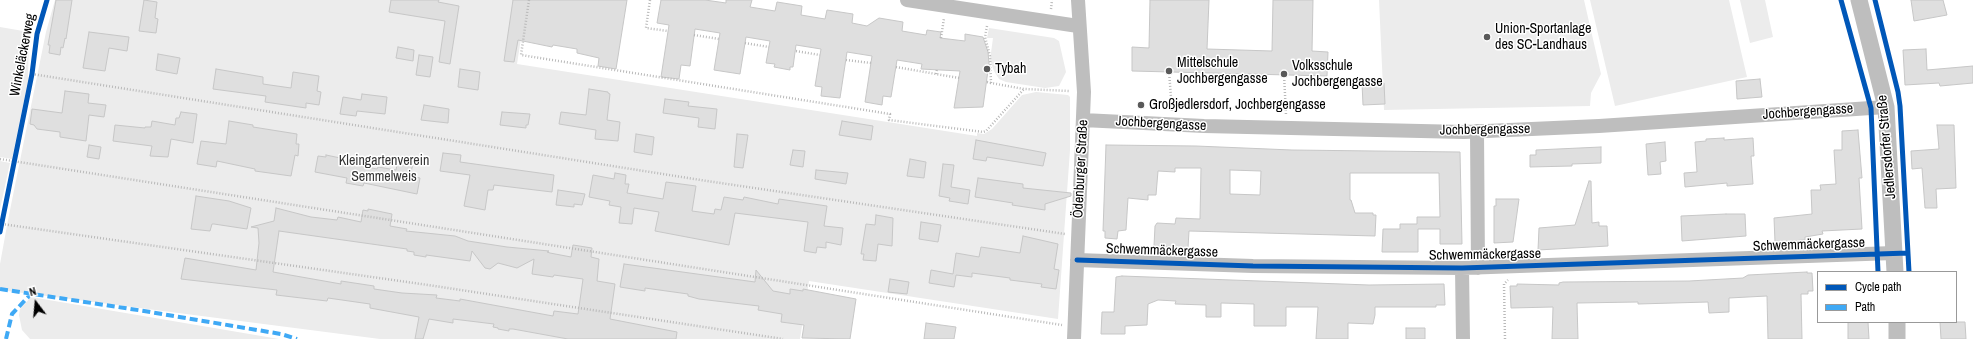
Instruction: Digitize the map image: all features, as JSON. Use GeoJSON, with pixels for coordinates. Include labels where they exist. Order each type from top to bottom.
{"type":"FeatureCollection","features":[{"type":"Feature","properties":{"kind":"street"},"geometry":{"type":"LineString","coordinates":[[908,0],[1078,26]]}},
{"type":"Feature","properties":{"kind":"street","name":"Ödenburger Straße"},"geometry":{"type":"LineString","coordinates":[[1074,333],[1084,92],[1078,26],[1078,0]]}},
{"type":"Feature","properties":{"kind":"street","name":"Jedlersdorfer Straße"},"geometry":{"type":"LineString","coordinates":[[1859,0],[1878,108],[1895,271]]}},
{"type":"Feature","properties":{"kind":"street","name":"Jochbergengasse"},"geometry":{"type":"LineString","coordinates":[[1083,120],[1286,128],[1476,131],[1599,126],[1878,108]]}},
{"type":"Feature","properties":{"kind":"street"},"geometry":{"type":"LineString","coordinates":[[1476,131],[1478,268]]}},
{"type":"Feature","properties":{"kind":"street","name":"Schwemmäckergasse"},"geometry":{"type":"LineString","coordinates":[[1077,260],[1252,266],[1478,268],[1894,253]]}},
{"type":"Feature","properties":{"kind":"street"},"geometry":{"type":"LineString","coordinates":[[1462,268],[1463,339]]}},
{"type":"Feature","properties":{"kind":"street"},"geometry":{"type":"LineString","coordinates":[[1897,323],[1897,339]]}},
{"type":"Feature","properties":{"kind":"path"},"geometry":{"type":"LineString","coordinates":[[529,0],[521,55],[890,114],[889,120],[983,132],[986,131],[1024,89]]}},
{"type":"Feature","properties":{"kind":"path"},"geometry":{"type":"LineString","coordinates":[[650,0],[646,28],[668,31]]}},
{"type":"Feature","properties":{"kind":"path"},"geometry":{"type":"LineString","coordinates":[[941,38],[946,6]]}},
{"type":"Feature","properties":{"kind":"path"},"geometry":{"type":"LineString","coordinates":[[990,12],[985,37],[990,56],[991,83]]}},
{"type":"Feature","properties":{"kind":"path"},"geometry":{"type":"LineString","coordinates":[[694,35],[719,39]]}},
{"type":"Feature","properties":{"kind":"path"},"geometry":{"type":"LineString","coordinates":[[745,43],[769,47]]}},
{"type":"Feature","properties":{"kind":"path"},"geometry":{"type":"LineString","coordinates":[[796,52],[820,55]]}},
{"type":"Feature","properties":{"kind":"path"},"geometry":{"type":"LineString","coordinates":[[846,60],[871,63]]}},
{"type":"Feature","properties":{"kind":"path"},"geometry":{"type":"LineString","coordinates":[[896,68],[959,78]]}},
{"type":"Feature","properties":{"kind":"path"},"geometry":{"type":"LineString","coordinates":[[936,74],[937,69]]}},
{"type":"Feature","properties":{"kind":"path"},"geometry":{"type":"LineString","coordinates":[[1169,71],[1173,124]]}},
{"type":"Feature","properties":{"kind":"path"},"geometry":{"type":"LineString","coordinates":[[32,74],[691,178],[1078,236]]}},
{"type":"Feature","properties":{"kind":"path"},"geometry":{"type":"LineString","coordinates":[[1284,74],[1286,128]]}},
{"type":"Feature","properties":{"kind":"path"},"geometry":{"type":"LineString","coordinates":[[987,82],[1024,89],[1084,92]]}},
{"type":"Feature","properties":{"kind":"path"},"geometry":{"type":"LineString","coordinates":[[13,169],[16,155]]}},
{"type":"Feature","properties":{"kind":"path"},"geometry":{"type":"LineString","coordinates":[[0,159],[1074,333]]}},
{"type":"Feature","properties":{"kind":"path"},"geometry":{"type":"LineString","coordinates":[[0,232],[3,217]]}},
{"type":"Feature","properties":{"kind":"path"},"geometry":{"type":"LineString","coordinates":[[2,224],[420,284],[783,339]]}},
{"type":"Feature","properties":{"kind":"path"},"geometry":{"type":"LineString","coordinates":[[1505,339],[1504,284],[1520,267]]}},
{"type":"Feature","properties":{"kind":"green space","name":"Kleingartenverein Semmelweis"},"geometry":{"type":"Polygon","coordinates":[[[55,0],[527,0],[517,64],[977,136],[977,133],[984,134],[992,129],[1022,95],[1036,92],[1068,95],[1070,97],[1070,150],[1058,319],[809,281],[800,339],[380,339],[0,290],[0,264],[8,220],[46,32],[55,0]]]}},
{"type":"Feature","properties":{"kind":"green space","name":"Union-Sportanlage des SC-Landhaus"},"geometry":{"type":"Polygon","coordinates":[[[1379,0],[1584,0],[1601,74],[1591,93],[1590,106],[1384,110],[1379,0]]]}},
{"type":"Feature","properties":{"kind":"green space","name":"Union-Sportanlage des SC-Landhaus"},"geometry":{"type":"Polygon","coordinates":[[[1590,0],[1729,0],[1747,77],[1615,106],[1590,0]]]}},
{"type":"Feature","properties":{"kind":"green space"},"geometry":{"type":"Polygon","coordinates":[[[1740,0],[1765,0],[1773,37],[1750,43],[1740,0]]]}},
{"type":"Feature","properties":{"kind":"green space"},"geometry":{"type":"Polygon","coordinates":[[[0,27],[29,32],[28,81],[12,159],[0,157],[0,27]]]}},
{"type":"Feature","properties":{"kind":"green space"},"geometry":{"type":"Polygon","coordinates":[[[989,28],[1054,38],[1059,41],[1066,72],[1059,86],[1045,88],[1006,82],[999,79],[990,60],[993,38],[987,38],[989,28]]]}},
{"type":"Feature","properties":{"kind":"green space"},"geometry":{"type":"Polygon","coordinates":[[[0,161],[10,163],[0,209],[0,161]]]}},
{"type":"Feature","properties":{"kind":"green space"},"geometry":{"type":"Polygon","coordinates":[[[31,297],[279,339],[30,339],[22,330],[19,315],[20,309],[31,297]]]}},
{"type":"Feature","properties":{"kind":"building"},"geometry":{"type":"Polygon","coordinates":[[[56,0],[72,0],[66,39],[65,38],[63,48],[61,47],[60,55],[49,53],[50,45],[48,45],[56,0]]]}},
{"type":"Feature","properties":{"kind":"building"},"geometry":{"type":"Polygon","coordinates":[[[144,0],[157,2],[155,18],[158,19],[156,33],[139,31],[144,0]]]}},
{"type":"Feature","properties":{"kind":"building"},"geometry":{"type":"Polygon","coordinates":[[[391,0],[439,0],[438,2],[459,6],[450,64],[439,62],[445,21],[389,12],[391,0]]]}},
{"type":"Feature","properties":{"kind":"building"},"geometry":{"type":"Polygon","coordinates":[[[513,0],[627,0],[616,69],[598,66],[599,58],[577,53],[577,49],[553,45],[552,47],[518,40],[514,62],[504,61],[513,0]]]}},
{"type":"Feature","properties":{"kind":"building"},"geometry":{"type":"Polygon","coordinates":[[[661,0],[705,0],[726,3],[726,0],[752,0],[750,7],[775,11],[777,2],[802,6],[801,15],[825,19],[827,10],[853,14],[852,23],[867,26],[879,18],[903,22],[902,31],[926,35],[927,30],[941,32],[940,38],[965,41],[965,34],[983,37],[988,52],[989,63],[983,107],[954,108],[960,71],[921,69],[922,64],[897,60],[891,97],[883,96],[882,105],[865,102],[872,56],[847,52],[840,98],[821,96],[822,87],[815,86],[821,49],[796,45],[793,67],[790,67],[790,70],[774,67],[775,64],[766,63],[770,41],[746,37],[740,74],[714,70],[720,33],[695,29],[690,66],[681,65],[679,79],[661,77],[669,25],[657,23],[661,0]]]}},
{"type":"Feature","properties":{"kind":"building"},"geometry":{"type":"Polygon","coordinates":[[[1150,0],[1209,0],[1207,49],[1272,51],[1273,0],[1313,0],[1312,51],[1328,52],[1327,76],[1132,71],[1132,47],[1149,48],[1150,0]]]}},
{"type":"Feature","properties":{"kind":"building"},"geometry":{"type":"Polygon","coordinates":[[[1911,0],[1943,0],[1947,15],[1914,21],[1911,0]]]}},
{"type":"Feature","properties":{"kind":"building"},"geometry":{"type":"Polygon","coordinates":[[[89,32],[129,37],[127,51],[109,48],[105,71],[83,68],[89,32]]]}},
{"type":"Feature","properties":{"kind":"building"},"geometry":{"type":"Polygon","coordinates":[[[398,47],[414,50],[413,61],[396,58],[398,47]]]}},
{"type":"Feature","properties":{"kind":"building"},"geometry":{"type":"Polygon","coordinates":[[[1926,49],[1927,70],[1973,66],[1973,83],[1940,86],[1939,83],[1905,85],[1903,50],[1926,49]]]}},
{"type":"Feature","properties":{"kind":"building"},"geometry":{"type":"Polygon","coordinates":[[[158,54],[180,58],[177,74],[156,70],[158,54]]]}},
{"type":"Feature","properties":{"kind":"building"},"geometry":{"type":"Polygon","coordinates":[[[419,55],[433,57],[430,77],[416,75],[419,55]]]}},
{"type":"Feature","properties":{"kind":"building"},"geometry":{"type":"Polygon","coordinates":[[[216,69],[263,77],[263,84],[291,88],[293,72],[319,76],[317,91],[321,92],[319,105],[306,103],[306,108],[265,102],[266,96],[213,89],[216,69]]]}},
{"type":"Feature","properties":{"kind":"building"},"geometry":{"type":"Polygon","coordinates":[[[460,69],[480,72],[478,90],[458,87],[460,69]]]}},
{"type":"Feature","properties":{"kind":"building"},"geometry":{"type":"Polygon","coordinates":[[[1760,79],[1762,97],[1737,99],[1736,81],[1760,79]]]}},
{"type":"Feature","properties":{"kind":"building"},"geometry":{"type":"Polygon","coordinates":[[[1362,83],[1384,83],[1385,104],[1363,105],[1362,83]]]}},
{"type":"Feature","properties":{"kind":"building"},"geometry":{"type":"Polygon","coordinates":[[[589,89],[608,92],[610,94],[607,120],[620,122],[618,141],[595,139],[596,130],[559,124],[561,112],[586,115],[589,89]]]}},
{"type":"Feature","properties":{"kind":"building"},"geometry":{"type":"Polygon","coordinates":[[[65,91],[89,94],[88,103],[106,105],[104,117],[89,115],[86,141],[60,137],[60,132],[37,129],[34,125],[30,124],[32,109],[62,113],[65,91]]]}},
{"type":"Feature","properties":{"kind":"building"},"geometry":{"type":"Polygon","coordinates":[[[362,94],[387,97],[385,114],[357,111],[356,116],[340,114],[343,97],[361,100],[362,94]]]}},
{"type":"Feature","properties":{"kind":"building"},"geometry":{"type":"Polygon","coordinates":[[[665,99],[689,102],[688,106],[717,109],[715,129],[698,127],[699,118],[663,113],[665,99]]]}},
{"type":"Feature","properties":{"kind":"building"},"geometry":{"type":"Polygon","coordinates":[[[424,105],[449,109],[448,123],[421,120],[424,105]]]}},
{"type":"Feature","properties":{"kind":"building"},"geometry":{"type":"Polygon","coordinates":[[[181,112],[197,114],[193,143],[171,139],[168,157],[150,156],[152,146],[113,141],[115,125],[145,128],[151,127],[152,121],[175,125],[176,118],[179,118],[181,112]]]}},
{"type":"Feature","properties":{"kind":"building"},"geometry":{"type":"Polygon","coordinates":[[[502,112],[530,114],[528,125],[526,125],[526,128],[500,125],[502,112]]]}},
{"type":"Feature","properties":{"kind":"building"},"geometry":{"type":"Polygon","coordinates":[[[229,121],[253,125],[253,127],[297,134],[296,144],[299,144],[298,156],[295,155],[291,176],[255,171],[255,169],[217,161],[216,167],[197,164],[201,141],[226,144],[229,121]]]}},
{"type":"Feature","properties":{"kind":"building"},"geometry":{"type":"Polygon","coordinates":[[[842,121],[873,126],[871,140],[839,135],[842,121]]]}},
{"type":"Feature","properties":{"kind":"building"},"geometry":{"type":"Polygon","coordinates":[[[1937,125],[1954,125],[1956,188],[1936,189],[1937,208],[1925,208],[1922,168],[1912,169],[1911,151],[1939,149],[1937,125]]]}},
{"type":"Feature","properties":{"kind":"building"},"geometry":{"type":"Polygon","coordinates":[[[1858,130],[1862,178],[1859,178],[1862,229],[1822,231],[1823,234],[1805,237],[1805,240],[1775,242],[1774,218],[1812,214],[1811,190],[1821,190],[1820,185],[1836,184],[1834,150],[1842,150],[1842,131],[1858,130]]]}},
{"type":"Feature","properties":{"kind":"building"},"geometry":{"type":"Polygon","coordinates":[[[636,134],[654,137],[652,155],[634,152],[636,134]]]}},
{"type":"Feature","properties":{"kind":"building"},"geometry":{"type":"Polygon","coordinates":[[[737,134],[748,135],[743,168],[734,167],[737,134]]]}},
{"type":"Feature","properties":{"kind":"building"},"geometry":{"type":"Polygon","coordinates":[[[1724,138],[1724,140],[1753,138],[1754,156],[1751,156],[1753,184],[1727,186],[1727,183],[1685,187],[1684,173],[1697,172],[1695,142],[1706,141],[1706,139],[1724,138]]]}},
{"type":"Feature","properties":{"kind":"building"},"geometry":{"type":"Polygon","coordinates":[[[976,140],[1046,153],[1043,166],[987,157],[986,161],[973,159],[976,140]]]}},
{"type":"Feature","properties":{"kind":"building"},"geometry":{"type":"Polygon","coordinates":[[[1665,142],[1666,161],[1660,162],[1661,174],[1648,175],[1646,144],[1665,142]]]}},
{"type":"Feature","properties":{"kind":"building"},"geometry":{"type":"Polygon","coordinates":[[[89,145],[101,147],[99,159],[87,157],[89,145]]]}},
{"type":"Feature","properties":{"kind":"building"},"geometry":{"type":"Polygon","coordinates":[[[1106,145],[1196,146],[1292,150],[1460,152],[1462,244],[1440,244],[1440,229],[1418,229],[1418,252],[1382,252],[1383,229],[1400,229],[1400,224],[1417,224],[1417,217],[1440,217],[1439,173],[1350,173],[1350,200],[1355,213],[1373,213],[1373,215],[1376,215],[1375,236],[1189,231],[1188,248],[1154,246],[1155,226],[1157,223],[1175,224],[1176,218],[1200,219],[1201,168],[1175,168],[1175,172],[1158,171],[1156,195],[1148,195],[1148,200],[1128,198],[1126,230],[1118,231],[1117,239],[1105,238],[1105,231],[1103,231],[1106,145]],[[1230,170],[1230,194],[1260,195],[1261,171],[1230,170]]]}},
{"type":"Feature","properties":{"kind":"building"},"geometry":{"type":"Polygon","coordinates":[[[1601,147],[1601,163],[1572,164],[1572,166],[1530,167],[1530,155],[1536,155],[1536,150],[1601,147]]]}},
{"type":"Feature","properties":{"kind":"building"},"geometry":{"type":"Polygon","coordinates":[[[793,150],[805,151],[803,167],[790,165],[793,150]]]}},
{"type":"Feature","properties":{"kind":"building"},"geometry":{"type":"Polygon","coordinates":[[[443,153],[461,155],[460,162],[554,175],[552,192],[494,185],[493,190],[488,190],[485,210],[464,206],[470,175],[440,171],[443,153]]]}},
{"type":"Feature","properties":{"kind":"building"},"geometry":{"type":"Polygon","coordinates":[[[326,155],[345,159],[345,163],[377,169],[378,167],[396,170],[398,160],[413,164],[410,176],[420,178],[417,194],[364,183],[363,186],[346,183],[347,178],[315,172],[318,156],[326,157],[326,155]]]}},
{"type":"Feature","properties":{"kind":"building"},"geometry":{"type":"Polygon","coordinates":[[[910,159],[926,162],[924,178],[907,176],[910,159]]]}},
{"type":"Feature","properties":{"kind":"building"},"geometry":{"type":"Polygon","coordinates":[[[943,164],[954,165],[951,187],[970,190],[968,204],[949,201],[950,198],[939,196],[943,164]]]}},
{"type":"Feature","properties":{"kind":"building"},"geometry":{"type":"Polygon","coordinates":[[[816,170],[848,173],[846,184],[815,179],[816,170]]]}},
{"type":"Feature","properties":{"kind":"building"},"geometry":{"type":"Polygon","coordinates":[[[615,173],[626,175],[625,184],[629,184],[627,193],[663,199],[666,182],[696,186],[692,211],[714,214],[715,209],[721,210],[724,197],[743,200],[744,197],[778,204],[779,199],[827,206],[824,226],[843,228],[841,245],[826,242],[826,248],[817,247],[816,253],[804,251],[808,222],[735,213],[729,245],[655,231],[659,212],[634,208],[632,224],[619,223],[621,207],[609,205],[610,201],[589,197],[593,175],[614,179],[615,173]]]}},
{"type":"Feature","properties":{"kind":"building"},"geometry":{"type":"Polygon","coordinates":[[[978,178],[1023,184],[1023,188],[1071,193],[1071,196],[1045,204],[1045,210],[1012,205],[1013,203],[975,197],[978,178]]]}},
{"type":"Feature","properties":{"kind":"building"},"geometry":{"type":"Polygon","coordinates":[[[1589,181],[1591,181],[1592,223],[1599,222],[1599,226],[1607,226],[1608,246],[1538,250],[1539,228],[1575,225],[1589,181]]]}},
{"type":"Feature","properties":{"kind":"building"},"geometry":{"type":"Polygon","coordinates":[[[558,190],[585,194],[582,205],[574,204],[574,207],[556,205],[558,190]]]}},
{"type":"Feature","properties":{"kind":"building"},"geometry":{"type":"Polygon","coordinates":[[[196,196],[229,201],[251,208],[247,229],[212,224],[210,231],[191,229],[196,196]]]}},
{"type":"Feature","properties":{"kind":"building"},"geometry":{"type":"Polygon","coordinates":[[[1496,199],[1519,199],[1513,242],[1494,243],[1494,206],[1496,206],[1496,199]]]}},
{"type":"Feature","properties":{"kind":"building"},"geometry":{"type":"Polygon","coordinates":[[[276,208],[311,217],[337,220],[338,217],[361,222],[363,210],[368,211],[368,209],[392,214],[390,226],[407,229],[406,231],[455,236],[468,241],[549,251],[547,252],[571,257],[573,245],[592,248],[591,257],[599,259],[597,281],[615,284],[610,319],[677,332],[676,339],[568,339],[513,329],[509,329],[509,331],[498,329],[493,327],[494,324],[453,319],[453,323],[429,319],[423,339],[415,339],[419,317],[370,308],[370,304],[328,298],[327,301],[276,295],[277,290],[181,279],[185,258],[256,270],[259,243],[258,228],[251,227],[274,221],[276,208]],[[279,231],[273,272],[341,284],[341,281],[374,286],[374,289],[402,293],[437,295],[436,298],[460,301],[460,299],[553,316],[554,311],[578,314],[583,279],[532,274],[534,259],[517,268],[498,263],[490,269],[485,268],[472,251],[470,261],[426,255],[426,257],[414,255],[414,252],[407,251],[407,249],[279,231]]]}},
{"type":"Feature","properties":{"kind":"building"},"geometry":{"type":"Polygon","coordinates":[[[1745,214],[1746,236],[1682,241],[1681,216],[1745,214]]]}},
{"type":"Feature","properties":{"kind":"building"},"geometry":{"type":"Polygon","coordinates":[[[876,215],[893,218],[892,246],[878,244],[876,261],[863,260],[864,254],[861,254],[866,224],[875,225],[876,215]]]}},
{"type":"Feature","properties":{"kind":"building"},"geometry":{"type":"Polygon","coordinates":[[[921,222],[941,225],[938,242],[919,239],[921,222]]]}},
{"type":"Feature","properties":{"kind":"building"},"geometry":{"type":"Polygon","coordinates":[[[1023,236],[1058,244],[1054,269],[1059,270],[1056,289],[1041,287],[1042,284],[972,273],[972,277],[956,275],[954,287],[929,283],[931,270],[953,274],[956,253],[979,257],[981,247],[1020,253],[1023,236]]]}},
{"type":"Feature","properties":{"kind":"building"},"geometry":{"type":"Polygon","coordinates":[[[624,264],[755,282],[756,270],[773,291],[790,294],[790,289],[803,291],[803,289],[856,299],[850,339],[802,338],[804,325],[781,322],[782,314],[758,310],[759,306],[699,299],[688,296],[688,294],[645,288],[645,291],[620,287],[624,264]]]}},
{"type":"Feature","properties":{"kind":"building"},"geometry":{"type":"Polygon","coordinates":[[[1812,273],[1813,291],[1808,291],[1808,294],[1801,294],[1802,339],[1768,339],[1767,296],[1729,298],[1729,312],[1709,313],[1708,302],[1638,304],[1638,302],[1577,303],[1578,339],[1552,339],[1553,307],[1511,308],[1510,286],[1517,286],[1517,284],[1559,285],[1559,283],[1563,282],[1689,281],[1743,278],[1748,275],[1812,273]]]}},
{"type":"Feature","properties":{"kind":"building"},"geometry":{"type":"Polygon","coordinates":[[[1116,277],[1369,285],[1444,284],[1445,305],[1436,305],[1436,307],[1375,307],[1373,324],[1348,323],[1348,339],[1316,339],[1318,307],[1286,307],[1286,326],[1254,326],[1254,304],[1221,303],[1221,317],[1206,317],[1206,305],[1175,304],[1176,301],[1158,300],[1148,304],[1147,325],[1125,326],[1125,334],[1101,334],[1102,312],[1114,312],[1116,277]]]}},
{"type":"Feature","properties":{"kind":"building"},"geometry":{"type":"Polygon","coordinates":[[[890,279],[909,282],[907,294],[888,292],[890,279]]]}},
{"type":"Feature","properties":{"kind":"building"},"geometry":{"type":"Polygon","coordinates":[[[1965,322],[1966,339],[1941,339],[1940,323],[1965,322]]]}},
{"type":"Feature","properties":{"kind":"building"},"geometry":{"type":"Polygon","coordinates":[[[926,323],[956,327],[954,339],[924,339],[926,323]]]}},
{"type":"Feature","properties":{"kind":"building"},"geometry":{"type":"Polygon","coordinates":[[[1848,323],[1868,323],[1869,339],[1848,339],[1848,323]]]}},
{"type":"Feature","properties":{"kind":"building"},"geometry":{"type":"Polygon","coordinates":[[[1406,328],[1425,328],[1425,339],[1406,339],[1406,328]]]}},
{"type":"Feature","properties":{"kind":"marked path"},"geometry":{"type":"LineString","coordinates":[[0,289],[281,334],[297,339]]}},
{"type":"Feature","properties":{"kind":"marked path"},"geometry":{"type":"LineString","coordinates":[[6,339],[12,314],[31,294]]}},
{"type":"Feature","properties":{"kind":"cycle path","name":"Winkeläckerweg"},"geometry":{"type":"LineString","coordinates":[[0,232],[32,74],[37,34],[47,0]]}},
{"type":"Feature","properties":{"kind":"cycle path"},"geometry":{"type":"LineString","coordinates":[[1841,0],[1871,108],[1878,271]]}},
{"type":"Feature","properties":{"kind":"cycle path"},"geometry":{"type":"LineString","coordinates":[[1875,0],[1898,92],[1900,106],[1909,271]]}},
{"type":"Feature","properties":{"kind":"cycle path"},"geometry":{"type":"LineString","coordinates":[[1077,260],[1253,266],[1462,268],[1908,253]]}},
{"type":"Feature","properties":{"kind":"place","name":"Union-Sportanlage des SC-Landhaus"},"geometry":{"type":"Point","coordinates":[1487,37]}},
{"type":"Feature","properties":{"kind":"place","name":"Tybah"},"geometry":{"type":"Point","coordinates":[987,69]}},
{"type":"Feature","properties":{"kind":"place","name":"Mittelschule Jochbergengasse"},"geometry":{"type":"Point","coordinates":[1169,71]}},
{"type":"Feature","properties":{"kind":"place","name":"Volksschule Jochbergengasse"},"geometry":{"type":"Point","coordinates":[1284,74]}},
{"type":"Feature","properties":{"kind":"place","name":"Großjedlersdorf, Jochbergengasse"},"geometry":{"type":"Point","coordinates":[1141,105]}}]}
